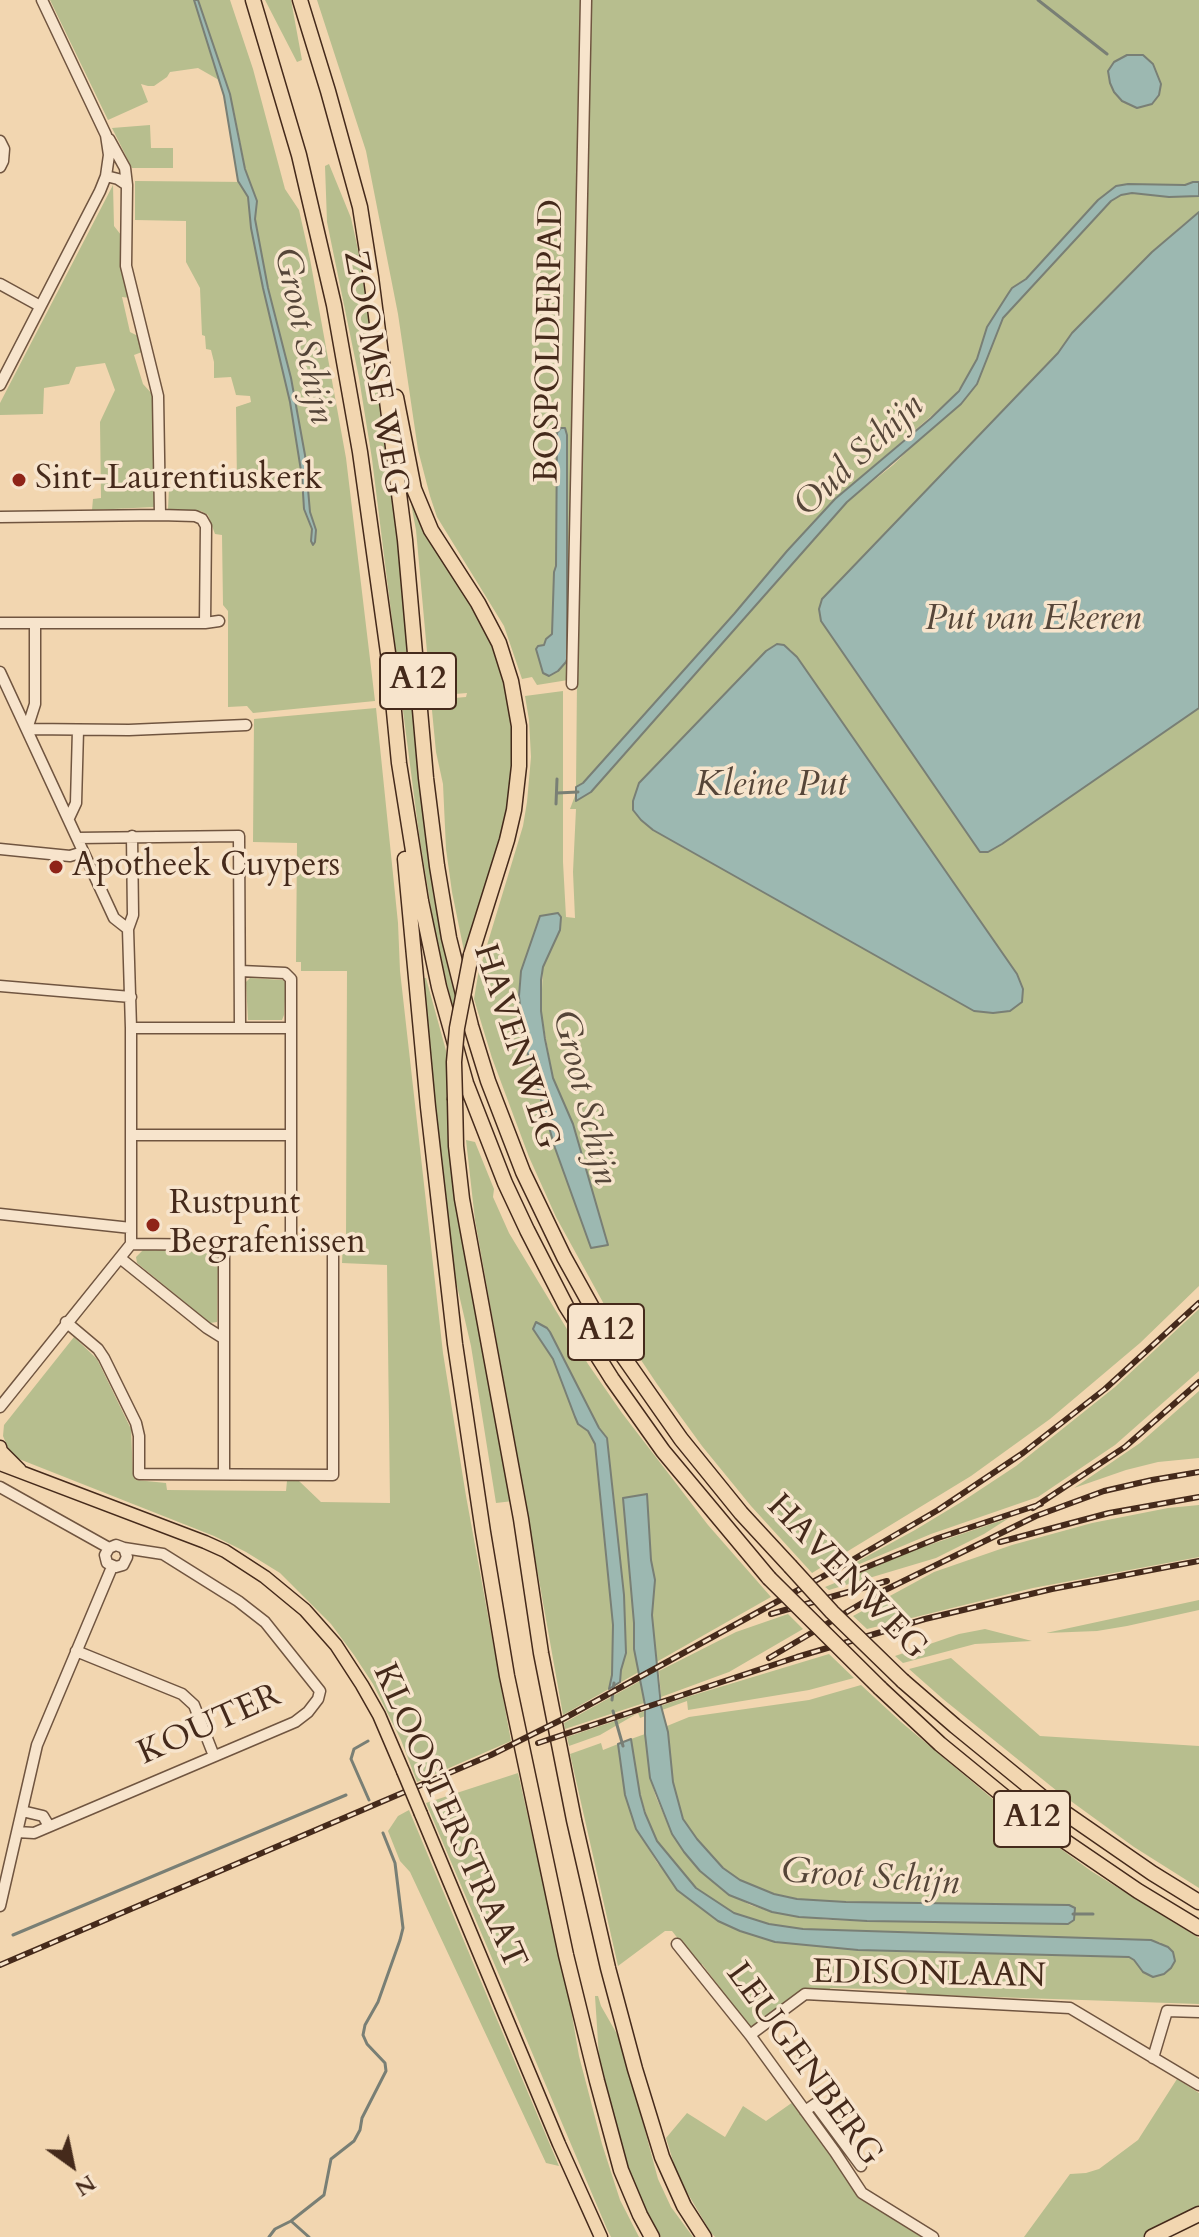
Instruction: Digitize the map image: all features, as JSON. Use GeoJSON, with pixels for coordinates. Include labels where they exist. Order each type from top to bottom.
{"type":"FeatureCollection","features":[{"type":"Feature","properties":{"kind":"highway","name":"ZOOMSE WEG"},"geometry":{"type":"LineString","coordinates":[[253,0],[303,170],[342,345],[389,660],[399,763]]}},
{"type":"Feature","properties":{"kind":"highway","name":"ZOOMSE WEG"},"geometry":{"type":"LineString","coordinates":[[300,0],[360,207],[377,319]]}},
{"type":"Feature","properties":{"kind":"highway","name":"HAVENWEG"},"geometry":{"type":"LineString","coordinates":[[377,319],[405,540],[426,778],[449,938],[488,1081],[511,1144],[564,1257],[604,1329],[681,1439],[741,1513],[832,1612],[903,1681],[1042,1797],[1199,1902]]}},
{"type":"Feature","properties":{"kind":"highway"},"geometry":{"type":"LineString","coordinates":[[377,319],[414,489],[431,530],[494,633],[505,659],[515,698],[519,748],[514,810],[471,955],[457,1028],[454,1062],[456,1146],[462,1199],[521,1519],[541,1653],[574,1820],[608,1968],[662,2157],[684,2206],[704,2237]]}},
{"type":"Feature","properties":{"kind":"highway","name":"HAVENWEG"},"geometry":{"type":"LineString","coordinates":[[399,763],[421,901],[439,987],[466,1083],[505,1183],[547,1271],[612,1379],[663,1451],[769,1578],[880,1688],[940,1744],[1028,1816],[1138,1891],[1199,1928]]}},
{"type":"Feature","properties":{"kind":"highway"},"geometry":{"type":"LineString","coordinates":[[399,763],[399,803],[446,1267],[500,1633],[536,1818],[597,2081],[621,2170],[652,2237]]}},
{"type":"Feature","properties":{"kind":"highway"},"geometry":{"type":"LineString","coordinates":[[1152,2237],[1199,2214]]}},
{"type":"Feature","properties":{"kind":"main road"},"geometry":{"type":"LineString","coordinates":[[0,1447],[25,1475]]}},
{"type":"Feature","properties":{"kind":"main road","name":"KLOOSTERSTRAAT"},"geometry":{"type":"LineString","coordinates":[[2,1468],[205,1542],[243,1562],[286,1593],[321,1627],[350,1666],[379,1715],[601,2237]]}},
{"type":"Feature","properties":{"kind":"street"},"geometry":{"type":"LineString","coordinates":[[42,0],[106,135],[125,168],[126,266],[158,396],[160,515]]}},
{"type":"Feature","properties":{"kind":"street","name":"BOSPOLDERPAD"},"geometry":{"type":"LineString","coordinates":[[572,684],[586,0]]}},
{"type":"Feature","properties":{"kind":"street"},"geometry":{"type":"LineString","coordinates":[[0,385],[100,191],[109,155],[106,135]]}},
{"type":"Feature","properties":{"kind":"street"},"geometry":{"type":"LineString","coordinates":[[0,141],[4,149],[0,167]]}},
{"type":"Feature","properties":{"kind":"street"},"geometry":{"type":"LineString","coordinates":[[106,176],[127,185]]}},
{"type":"Feature","properties":{"kind":"street"},"geometry":{"type":"LineString","coordinates":[[0,284],[40,306]]}},
{"type":"Feature","properties":{"kind":"street"},"geometry":{"type":"LineString","coordinates":[[0,517],[160,515],[202,519],[206,526],[205,623]]}},
{"type":"Feature","properties":{"kind":"street"},"geometry":{"type":"LineString","coordinates":[[0,623],[219,621]]}},
{"type":"Feature","properties":{"kind":"street"},"geometry":{"type":"LineString","coordinates":[[27,729],[35,704],[35,623]]}},
{"type":"Feature","properties":{"kind":"street"},"geometry":{"type":"LineString","coordinates":[[0,672],[114,918],[128,929]]}},
{"type":"Feature","properties":{"kind":"street"},"geometry":{"type":"LineString","coordinates":[[27,729],[246,725]]}},
{"type":"Feature","properties":{"kind":"street"},"geometry":{"type":"LineString","coordinates":[[69,818],[76,803],[78,730]]}},
{"type":"Feature","properties":{"kind":"street"},"geometry":{"type":"LineString","coordinates":[[0,1407],[131,1244],[128,929],[133,915],[132,836]]}},
{"type":"Feature","properties":{"kind":"street"},"geometry":{"type":"LineString","coordinates":[[77,838],[239,836],[240,1028]]}},
{"type":"Feature","properties":{"kind":"street"},"geometry":{"type":"LineString","coordinates":[[0,849],[70,856],[83,852]]}},
{"type":"Feature","properties":{"kind":"street"},"geometry":{"type":"LineString","coordinates":[[241,971],[288,975],[291,984],[291,1244]]}},
{"type":"Feature","properties":{"kind":"street"},"geometry":{"type":"LineString","coordinates":[[0,986],[131,997]]}},
{"type":"Feature","properties":{"kind":"street"},"geometry":{"type":"LineString","coordinates":[[131,1028],[291,1028]]}},
{"type":"Feature","properties":{"kind":"street"},"geometry":{"type":"LineString","coordinates":[[131,1135],[290,1135]]}},
{"type":"Feature","properties":{"kind":"street"},"geometry":{"type":"LineString","coordinates":[[0,1214],[131,1228]]}},
{"type":"Feature","properties":{"kind":"street"},"geometry":{"type":"LineString","coordinates":[[66,1322],[98,1349],[136,1423],[139,1474],[333,1475],[333,1246],[131,1244]]}},
{"type":"Feature","properties":{"kind":"street"},"geometry":{"type":"LineString","coordinates":[[224,1244],[224,1474]]}},
{"type":"Feature","properties":{"kind":"street"},"geometry":{"type":"LineString","coordinates":[[120,1258],[223,1338]]}},
{"type":"Feature","properties":{"kind":"street"},"geometry":{"type":"LineString","coordinates":[[0,1487],[109,1548]]}},
{"type":"Feature","properties":{"kind":"street"},"geometry":{"type":"LineString","coordinates":[[112,1567],[105,1558],[109,1548],[116,1545],[124,1548],[126,1562]]}},
{"type":"Feature","properties":{"kind":"street","name":"KOUTER"},"geometry":{"type":"LineString","coordinates":[[17,1832],[34,1833],[295,1722],[318,1699],[320,1691],[265,1622],[238,1601],[163,1554],[124,1548]]}},
{"type":"Feature","properties":{"kind":"street"},"geometry":{"type":"LineString","coordinates":[[112,1567],[163,1554]]}},
{"type":"Feature","properties":{"kind":"street"},"geometry":{"type":"LineString","coordinates":[[0,1906],[37,1745],[112,1567]]}},
{"type":"Feature","properties":{"kind":"street"},"geometry":{"type":"LineString","coordinates":[[76,1651],[182,1694],[194,1705],[214,1756]]}},
{"type":"Feature","properties":{"kind":"street"},"geometry":{"type":"LineString","coordinates":[[22,1811],[43,1816],[49,1826]]}},
{"type":"Feature","properties":{"kind":"street","name":"LEUGENBERG"},"geometry":{"type":"LineString","coordinates":[[677,1944],[750,2035],[862,2193],[933,2237]]}},
{"type":"Feature","properties":{"kind":"street","name":"EDISONLAAN"},"geometry":{"type":"LineString","coordinates":[[750,2035],[805,1994],[1070,2008],[1153,2058]]}},
{"type":"Feature","properties":{"kind":"street"},"geometry":{"type":"LineString","coordinates":[[1199,2012],[1167,2011],[1153,2058],[1199,2085]]}},
{"type":"Feature","properties":{"kind":"street"},"geometry":{"type":"LineString","coordinates":[[805,2111],[815,2104],[861,2166]]}},
{"type":"Feature","properties":{"kind":"green space"},"geometry":{"type":"Polygon","coordinates":[[[50,0],[230,0],[253,69],[285,189],[299,210],[310,259],[346,458],[375,701],[253,713],[247,706],[228,707],[228,611],[223,605],[222,535],[215,534],[208,515],[201,511],[168,509],[169,488],[233,487],[237,484],[236,407],[251,402],[250,396],[236,395],[231,377],[214,378],[211,350],[206,349],[205,336],[202,335],[200,288],[186,262],[186,221],[135,220],[135,181],[248,182],[234,111],[219,80],[198,68],[170,72],[154,86],[141,84],[148,102],[108,120],[50,0]]]}},
{"type":"Feature","properties":{"kind":"green space"},"geometry":{"type":"Polygon","coordinates":[[[265,0],[291,0],[302,60],[297,62],[265,0]]]}},
{"type":"Feature","properties":{"kind":"green space"},"geometry":{"type":"Polygon","coordinates":[[[317,0],[1199,0],[1199,182],[1121,185],[1098,200],[1019,284],[987,327],[968,378],[951,399],[835,499],[583,783],[576,787],[577,681],[537,685],[532,677],[522,679],[504,626],[437,517],[430,496],[418,450],[398,314],[366,151],[317,0]]]}},
{"type":"Feature","properties":{"kind":"green space"},"geometry":{"type":"Polygon","coordinates":[[[150,125],[151,148],[173,148],[173,168],[132,168],[112,128],[150,125]]]}},
{"type":"Feature","properties":{"kind":"green space"},"geometry":{"type":"Polygon","coordinates":[[[329,164],[351,218],[369,314],[397,526],[413,698],[402,700],[372,459],[327,222],[325,166],[329,164]]]}},
{"type":"Feature","properties":{"kind":"green space"},"geometry":{"type":"Polygon","coordinates":[[[113,185],[114,226],[121,235],[122,263],[130,298],[122,297],[130,332],[140,337],[142,352],[134,355],[143,384],[153,395],[154,507],[92,510],[93,499],[101,498],[100,422],[115,390],[105,363],[76,367],[69,384],[44,388],[43,414],[0,415],[0,403],[113,185]]]}},
{"type":"Feature","properties":{"kind":"green space"},"geometry":{"type":"Polygon","coordinates":[[[1121,195],[1199,195],[1199,212],[1072,333],[1058,353],[819,609],[822,621],[980,852],[988,852],[1002,844],[1199,708],[1199,1286],[1140,1343],[1050,1419],[971,1476],[812,1573],[702,1446],[605,1306],[556,1217],[529,1157],[492,1058],[474,999],[478,975],[523,826],[531,757],[525,696],[563,691],[563,862],[566,917],[575,918],[573,872],[576,809],[570,809],[576,793],[847,502],[893,465],[977,384],[1003,318],[1111,201],[1121,195]],[[773,647],[639,783],[636,791],[1010,1011],[1021,1002],[1023,989],[1017,974],[797,657],[790,649],[773,647]],[[543,967],[519,982],[524,1041],[555,1148],[591,1247],[608,1245],[573,1124],[553,1078],[541,1011],[543,967]]]}},
{"type":"Feature","properties":{"kind":"green space"},"geometry":{"type":"Polygon","coordinates":[[[409,493],[484,625],[499,662],[513,720],[515,748],[509,813],[465,956],[446,849],[443,784],[436,752],[431,700],[466,697],[467,693],[431,696],[416,530],[409,493]]]}},
{"type":"Feature","properties":{"kind":"green space"},"geometry":{"type":"Polygon","coordinates":[[[413,702],[434,898],[456,998],[453,1012],[433,921],[402,703],[413,702]]]}},
{"type":"Feature","properties":{"kind":"green space"},"geometry":{"type":"Polygon","coordinates":[[[376,708],[400,971],[443,1353],[511,1741],[417,1782],[401,1740],[373,1684],[354,1655],[331,1624],[280,1573],[214,1536],[19,1459],[11,1455],[3,1436],[4,1425],[74,1337],[97,1359],[131,1429],[133,1476],[136,1480],[166,1483],[167,1490],[286,1491],[287,1481],[299,1481],[321,1502],[390,1503],[387,1265],[342,1263],[343,1241],[346,1239],[347,971],[301,971],[301,962],[296,962],[297,843],[253,842],[254,719],[376,708]]]}},
{"type":"Feature","properties":{"kind":"green space"},"geometry":{"type":"Polygon","coordinates":[[[250,978],[283,980],[286,983],[282,1020],[248,1020],[246,982],[250,978]]]}},
{"type":"Feature","properties":{"kind":"green space"},"geometry":{"type":"Polygon","coordinates":[[[423,978],[426,978],[448,1058],[513,1501],[496,1503],[471,1346],[450,1256],[432,1100],[423,978]]]}},
{"type":"Feature","properties":{"kind":"green space"},"geometry":{"type":"Polygon","coordinates":[[[466,1140],[475,1142],[509,1233],[588,1364],[708,1525],[771,1597],[563,1715],[475,1220],[466,1140]]]}},
{"type":"Feature","properties":{"kind":"green space"},"geometry":{"type":"Polygon","coordinates":[[[143,1250],[215,1251],[218,1258],[217,1322],[210,1323],[137,1263],[136,1257],[143,1250]]]}},
{"type":"Feature","properties":{"kind":"green space"},"geometry":{"type":"Polygon","coordinates":[[[1199,1309],[1199,1371],[1115,1445],[1038,1497],[931,1534],[850,1568],[1016,1466],[1115,1387],[1199,1309]]]}},
{"type":"Feature","properties":{"kind":"green space"},"geometry":{"type":"Polygon","coordinates":[[[1199,1391],[1199,1458],[1158,1462],[1074,1488],[1140,1443],[1199,1391]]]}},
{"type":"Feature","properties":{"kind":"green space"},"geometry":{"type":"Polygon","coordinates":[[[1199,1505],[1199,1557],[1033,1588],[867,1629],[853,1616],[934,1572],[1012,1545],[1092,1523],[1199,1505]]]}},
{"type":"Feature","properties":{"kind":"green space"},"geometry":{"type":"Polygon","coordinates":[[[1009,1518],[936,1558],[829,1590],[825,1587],[920,1548],[1009,1518]]]}},
{"type":"Feature","properties":{"kind":"green space"},"geometry":{"type":"Polygon","coordinates":[[[1199,1600],[1199,1610],[1127,1626],[1046,1633],[1199,1600]]]}},
{"type":"Feature","properties":{"kind":"green space"},"geometry":{"type":"Polygon","coordinates":[[[788,1614],[803,1629],[729,1672],[661,1697],[659,1671],[736,1632],[788,1614]]]}},
{"type":"Feature","properties":{"kind":"green space"},"geometry":{"type":"Polygon","coordinates":[[[985,1629],[1032,1641],[975,1644],[903,1663],[895,1656],[959,1634],[985,1629]]]}},
{"type":"Feature","properties":{"kind":"green space"},"geometry":{"type":"Polygon","coordinates":[[[829,1654],[854,1678],[809,1690],[688,1710],[687,1701],[640,1718],[638,1713],[829,1654]]]}},
{"type":"Feature","properties":{"kind":"green space"},"geometry":{"type":"Polygon","coordinates":[[[951,1658],[1040,1736],[1199,1746],[1199,1888],[1134,1847],[1057,1791],[909,1669],[951,1658]]]}},
{"type":"Feature","properties":{"kind":"green space"},"geometry":{"type":"Polygon","coordinates":[[[640,1681],[644,1703],[565,1729],[564,1723],[640,1681]]]}},
{"type":"Feature","properties":{"kind":"green space"},"geometry":{"type":"Polygon","coordinates":[[[861,1685],[994,1800],[1091,1871],[1199,1938],[1199,2004],[907,1994],[906,1990],[830,1988],[830,1991],[803,1990],[751,2029],[702,1964],[699,1966],[672,1931],[665,1931],[618,1966],[570,1754],[601,1743],[603,1750],[618,1744],[625,1795],[636,1829],[658,1864],[775,1942],[858,1950],[1129,1957],[1134,1960],[1161,1942],[803,1929],[769,1924],[734,1913],[696,1888],[657,1841],[651,1828],[640,1795],[631,1739],[645,1734],[650,1778],[656,1797],[672,1834],[684,1852],[717,1886],[750,1905],[772,1912],[828,1920],[1067,1924],[1074,1920],[797,1899],[774,1894],[740,1880],[723,1868],[683,1819],[673,1782],[667,1726],[689,1717],[809,1700],[861,1685]]]}},
{"type":"Feature","properties":{"kind":"green space"},"geometry":{"type":"Polygon","coordinates":[[[637,1714],[600,1735],[569,1746],[567,1737],[637,1714]]]}},
{"type":"Feature","properties":{"kind":"green space"},"geometry":{"type":"Polygon","coordinates":[[[518,1773],[568,1992],[579,2056],[620,2200],[639,2237],[611,2237],[607,2229],[426,1803],[518,1773]]]}},
{"type":"Feature","properties":{"kind":"green space"},"geometry":{"type":"Polygon","coordinates":[[[409,1810],[559,2166],[546,2163],[410,1872],[400,1861],[388,1831],[398,1816],[409,1810]]]}},
{"type":"Feature","properties":{"kind":"green space"},"geometry":{"type":"Polygon","coordinates":[[[595,1996],[598,1996],[621,2041],[658,2179],[671,2207],[693,2237],[661,2237],[637,2192],[624,2156],[599,2057],[595,1996]]]}},
{"type":"Feature","properties":{"kind":"green space"},"geometry":{"type":"Polygon","coordinates":[[[1177,2079],[1199,2093],[1199,2209],[1145,2237],[1024,2237],[1070,2174],[1099,2169],[1138,2140],[1177,2079]]]}},
{"type":"Feature","properties":{"kind":"green space"},"geometry":{"type":"Polygon","coordinates":[[[793,2102],[856,2194],[921,2237],[715,2237],[711,2233],[678,2177],[666,2138],[687,2113],[725,2137],[743,2106],[766,2121],[793,2102]]]}},
{"type":"Feature","properties":{"kind":"water"},"geometry":{"type":"Polygon","coordinates":[[[194,0],[198,0],[230,94],[245,169],[257,201],[255,219],[268,288],[291,378],[305,455],[310,512],[316,530],[313,545],[312,529],[304,509],[290,402],[263,288],[248,197],[238,181],[224,96],[194,0]]]}},
{"type":"Feature","properties":{"kind":"water"},"geometry":{"type":"Polygon","coordinates":[[[1127,55],[1143,55],[1153,64],[1161,84],[1159,95],[1152,104],[1137,108],[1122,101],[1114,92],[1108,71],[1114,62],[1127,55]]]}},
{"type":"Feature","properties":{"kind":"water"},"geometry":{"type":"Polygon","coordinates":[[[1199,182],[1199,196],[1132,193],[1111,201],[1003,318],[977,384],[961,404],[847,502],[591,792],[576,801],[576,787],[583,783],[835,499],[959,391],[977,359],[987,327],[1012,288],[1026,279],[1098,200],[1116,186],[1185,185],[1199,182]]]}},
{"type":"Feature","properties":{"kind":"water","name":"Put van Ekeren"},"geometry":{"type":"Polygon","coordinates":[[[1199,212],[1199,708],[1002,844],[988,852],[980,852],[821,621],[819,609],[822,599],[1058,353],[1072,333],[1152,252],[1199,212]]]}},
{"type":"Feature","properties":{"kind":"water"},"geometry":{"type":"Polygon","coordinates":[[[565,428],[567,435],[567,659],[558,671],[549,676],[543,673],[536,649],[544,645],[552,634],[557,433],[565,428]]]}},
{"type":"Feature","properties":{"kind":"water","name":"Kleine Put"},"geometry":{"type":"Polygon","coordinates":[[[777,644],[784,645],[797,657],[1017,974],[1023,989],[1022,1002],[1010,1011],[974,1011],[653,830],[633,810],[639,783],[766,651],[777,644]]]}},
{"type":"Feature","properties":{"kind":"water"},"geometry":{"type":"Polygon","coordinates":[[[558,913],[561,917],[560,930],[543,967],[541,1011],[553,1078],[573,1124],[608,1245],[591,1248],[555,1148],[524,1041],[519,996],[521,971],[540,916],[558,913]]]}},
{"type":"Feature","properties":{"kind":"water"},"geometry":{"type":"Polygon","coordinates":[[[536,1322],[550,1332],[607,1438],[624,1595],[626,1653],[620,1682],[609,1689],[613,1625],[595,1444],[588,1431],[578,1424],[553,1359],[533,1329],[536,1322]]]}},
{"type":"Feature","properties":{"kind":"water"},"geometry":{"type":"Polygon","coordinates":[[[647,1494],[655,1580],[652,1615],[661,1706],[668,1732],[673,1782],[683,1819],[723,1868],[740,1880],[774,1894],[797,1899],[1069,1905],[1075,1908],[1074,1920],[1068,1924],[799,1917],[772,1912],[729,1895],[700,1871],[672,1834],[650,1778],[645,1705],[634,1649],[623,1498],[647,1494]]]}},
{"type":"Feature","properties":{"kind":"water"},"geometry":{"type":"Polygon","coordinates":[[[631,1739],[640,1795],[657,1841],[696,1888],[734,1913],[769,1924],[803,1929],[1151,1940],[1168,1947],[1175,1961],[1164,1974],[1153,1977],[1143,1972],[1129,1957],[858,1950],[775,1942],[740,1931],[718,1921],[677,1890],[636,1829],[625,1795],[618,1744],[631,1739]]]}},
{"type":"Feature","properties":{"kind":"waterway"},"geometry":{"type":"LineString","coordinates":[[1038,0],[1107,54]]}},
{"type":"Feature","properties":{"kind":"waterway","name":"Oud Schijn"},"geometry":{"type":"LineString","coordinates":[[556,804],[557,779]]}},
{"type":"Feature","properties":{"kind":"waterway","name":"Oud Schijn"},"geometry":{"type":"LineString","coordinates":[[557,793],[578,792]]}},
{"type":"Feature","properties":{"kind":"waterway"},"geometry":{"type":"LineString","coordinates":[[612,1700],[614,1683]]}},
{"type":"Feature","properties":{"kind":"waterway"},"geometry":{"type":"LineString","coordinates":[[613,1711],[623,1746]]}},
{"type":"Feature","properties":{"kind":"waterway"},"geometry":{"type":"LineString","coordinates":[[368,1741],[354,1749],[351,1759],[369,1800]]}},
{"type":"Feature","properties":{"kind":"waterway"},"geometry":{"type":"LineString","coordinates":[[13,1935],[346,1795]]}},
{"type":"Feature","properties":{"kind":"waterway"},"geometry":{"type":"LineString","coordinates":[[269,2237],[275,2229],[291,2221],[324,2195],[331,2159],[354,2141],[386,2071],[385,2063],[367,2044],[363,2035],[378,2002],[403,1928],[395,1863],[383,1833]]}},
{"type":"Feature","properties":{"kind":"waterway","name":"Groot Schijn"},"geometry":{"type":"LineString","coordinates":[[1073,1914],[1093,1914]]}},
{"type":"Feature","properties":{"kind":"waterway"},"geometry":{"type":"LineString","coordinates":[[291,2221],[309,2237]]}},
{"type":"Feature","properties":{"kind":"railway"},"geometry":{"type":"LineString","coordinates":[[0,1965],[491,1755],[563,1719],[842,1566],[938,1510],[1023,1453],[1105,1389],[1199,1303]]}},
{"type":"Feature","properties":{"kind":"railway"},"geometry":{"type":"LineString","coordinates":[[1033,1508],[1125,1447],[1199,1382]]}},
{"type":"Feature","properties":{"kind":"railway"},"geometry":{"type":"LineString","coordinates":[[769,1658],[879,1593],[1036,1516],[1104,1491],[1199,1472]]}},
{"type":"Feature","properties":{"kind":"railway"},"geometry":{"type":"LineString","coordinates":[[1000,1542],[1109,1513],[1199,1497]]}},
{"type":"Feature","properties":{"kind":"railway"},"geometry":{"type":"LineString","coordinates":[[842,1577],[938,1538],[1041,1504]]}},
{"type":"Feature","properties":{"kind":"railway"},"geometry":{"type":"LineString","coordinates":[[538,1743],[797,1657],[925,1619],[1052,1589],[1199,1561]]}},
{"type":"Feature","properties":{"kind":"railway"},"geometry":{"type":"LineString","coordinates":[[771,1614],[887,1581]]}},
{"type":"Feature","properties":{"kind":"place","name":"Sint-Laurentiuskerk"},"geometry":{"type":"Point","coordinates":[19,480]}},
{"type":"Feature","properties":{"kind":"place","name":"Apotheek Cuypers"},"geometry":{"type":"Point","coordinates":[56,867]}},
{"type":"Feature","properties":{"kind":"place","name":"Rustpunt Begrafenissen"},"geometry":{"type":"Point","coordinates":[153,1225]}}]}
